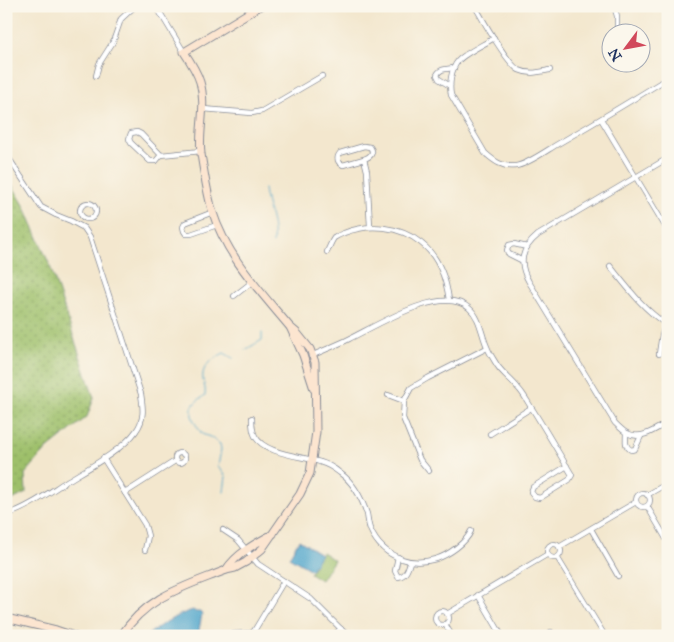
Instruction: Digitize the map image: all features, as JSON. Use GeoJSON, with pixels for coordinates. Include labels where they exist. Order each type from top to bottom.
{"type":"FeatureCollection","features":[{"type":"Feature","properties":{"kind":"street"},"geometry":{"type":"LineString","coordinates":[[96,76],[99,64],[113,42],[121,19],[135,6]]}},
{"type":"Feature","properties":{"kind":"street"},"geometry":{"type":"LineString","coordinates":[[121,636],[131,622],[147,606],[181,587],[235,568],[262,549],[300,494],[310,473],[316,432],[315,362],[310,349],[252,282],[235,258],[212,212],[201,152],[203,109],[200,82],[156,6]]}},
{"type":"Feature","properties":{"kind":"street"},"geometry":{"type":"LineString","coordinates":[[184,52],[260,6]]}},
{"type":"Feature","properties":{"kind":"street"},"geometry":{"type":"LineString","coordinates":[[614,6],[617,22]]}},
{"type":"Feature","properties":{"kind":"street"},"geometry":{"type":"LineString","coordinates":[[477,7],[494,38],[514,67],[534,73],[550,70]]}},
{"type":"Feature","properties":{"kind":"street"},"geometry":{"type":"LineString","coordinates":[[494,38],[458,61],[454,68],[450,86],[451,95],[485,153],[501,165],[517,166],[524,163],[668,78]]}},
{"type":"Feature","properties":{"kind":"street"},"geometry":{"type":"LineString","coordinates":[[450,86],[439,79],[437,74],[442,69],[454,68]]}},
{"type":"Feature","properties":{"kind":"street"},"geometry":{"type":"LineString","coordinates":[[203,109],[262,111],[322,76]]}},
{"type":"Feature","properties":{"kind":"street"},"geometry":{"type":"LineString","coordinates":[[600,119],[668,231]]}},
{"type":"Feature","properties":{"kind":"street"},"geometry":{"type":"LineString","coordinates":[[161,155],[141,134],[137,132],[131,133],[129,139],[131,143],[150,161],[156,161],[161,155],[201,152]]}},
{"type":"Feature","properties":{"kind":"street"},"geometry":{"type":"LineString","coordinates":[[367,146],[372,149],[372,153],[369,158],[364,159],[343,165],[337,158],[340,153],[367,146]]}},
{"type":"Feature","properties":{"kind":"street"},"geometry":{"type":"LineString","coordinates":[[6,154],[41,207],[84,228],[90,236],[141,394],[143,409],[143,416],[138,429],[130,439],[104,458],[40,498],[6,515]]}},
{"type":"Feature","properties":{"kind":"street"},"geometry":{"type":"LineString","coordinates":[[668,158],[538,235],[527,246],[521,260],[524,274],[615,423],[626,433],[641,436],[668,422]]}},
{"type":"Feature","properties":{"kind":"street"},"geometry":{"type":"LineString","coordinates":[[364,159],[367,171],[370,226]]}},
{"type":"Feature","properties":{"kind":"street"},"geometry":{"type":"LineString","coordinates":[[212,212],[185,223],[184,231],[186,234],[191,234],[218,225]]}},
{"type":"Feature","properties":{"kind":"street"},"geometry":{"type":"LineString","coordinates":[[78,225],[84,218]]}},
{"type":"Feature","properties":{"kind":"street"},"geometry":{"type":"LineString","coordinates":[[327,252],[334,238],[351,230],[370,226],[391,228],[403,232],[421,242],[438,263],[443,274],[448,300]]}},
{"type":"Feature","properties":{"kind":"street"},"geometry":{"type":"LineString","coordinates":[[521,260],[508,253],[508,247],[514,244],[527,246]]}},
{"type":"Feature","properties":{"kind":"street"},"geometry":{"type":"LineString","coordinates":[[610,266],[641,304],[656,318],[667,323],[662,334],[659,354]]}},
{"type":"Feature","properties":{"kind":"street"},"geometry":{"type":"LineString","coordinates":[[234,296],[252,282]]}},
{"type":"Feature","properties":{"kind":"street"},"geometry":{"type":"LineString","coordinates":[[304,359],[393,316],[417,307],[448,300],[468,306],[477,318],[488,348],[498,367],[519,388],[550,437],[567,466],[572,475],[569,480],[540,498],[535,497],[531,492],[533,487],[567,466]]}},
{"type":"Feature","properties":{"kind":"street"},"geometry":{"type":"LineString","coordinates":[[290,327],[315,391]]}},
{"type":"Feature","properties":{"kind":"street"},"geometry":{"type":"LineString","coordinates":[[429,471],[420,460],[403,418],[404,401],[411,388],[488,348]]}},
{"type":"Feature","properties":{"kind":"street"},"geometry":{"type":"LineString","coordinates":[[388,395],[404,401]]}},
{"type":"Feature","properties":{"kind":"street"},"geometry":{"type":"LineString","coordinates":[[490,434],[532,408]]}},
{"type":"Feature","properties":{"kind":"street"},"geometry":{"type":"LineString","coordinates":[[252,418],[254,435],[263,446],[322,462],[334,468],[347,479],[358,494],[374,536],[387,551],[398,557],[410,562],[439,558],[459,545],[469,536],[471,531]]}},
{"type":"Feature","properties":{"kind":"street"},"geometry":{"type":"LineString","coordinates":[[626,433],[626,447],[631,450],[635,449],[641,436]]}},
{"type":"Feature","properties":{"kind":"street"},"geometry":{"type":"LineString","coordinates":[[104,458],[145,525],[148,536],[145,550]]}},
{"type":"Feature","properties":{"kind":"street"},"geometry":{"type":"LineString","coordinates":[[125,492],[175,461]]}},
{"type":"Feature","properties":{"kind":"street"},"geometry":{"type":"LineString","coordinates":[[447,614],[548,554],[551,546],[556,545],[560,547],[636,502],[636,498],[640,494],[648,495],[668,483]]}},
{"type":"Feature","properties":{"kind":"street"},"geometry":{"type":"LineString","coordinates":[[648,495],[649,502],[647,506],[668,542]]}},
{"type":"Feature","properties":{"kind":"street"},"geometry":{"type":"LineString","coordinates":[[636,502],[641,506],[647,506]]}},
{"type":"Feature","properties":{"kind":"street"},"geometry":{"type":"LineString","coordinates":[[591,529],[618,576]]}},
{"type":"Feature","properties":{"kind":"street"},"geometry":{"type":"LineString","coordinates":[[223,530],[238,540],[252,557],[266,569],[311,599],[348,636]]}},
{"type":"Feature","properties":{"kind":"street"},"geometry":{"type":"LineString","coordinates":[[226,570],[230,563],[247,549],[273,534]]}},
{"type":"Feature","properties":{"kind":"street"},"geometry":{"type":"LineString","coordinates":[[557,558],[561,553],[560,547]]}},
{"type":"Feature","properties":{"kind":"street"},"geometry":{"type":"LineString","coordinates":[[548,554],[552,558],[557,558]]}},
{"type":"Feature","properties":{"kind":"street"},"geometry":{"type":"LineString","coordinates":[[398,557],[395,571],[398,577],[407,572],[410,562]]}},
{"type":"Feature","properties":{"kind":"street"},"geometry":{"type":"LineString","coordinates":[[557,558],[605,636]]}},
{"type":"Feature","properties":{"kind":"street"},"geometry":{"type":"LineString","coordinates":[[233,634],[251,633],[254,631],[284,580]]}},
{"type":"Feature","properties":{"kind":"street"},"geometry":{"type":"LineString","coordinates":[[478,595],[502,636]]}},
{"type":"Feature","properties":{"kind":"street"},"geometry":{"type":"LineString","coordinates":[[445,624],[438,623],[435,616],[440,611],[444,611],[447,614]]}},
{"type":"Feature","properties":{"kind":"street"},"geometry":{"type":"LineString","coordinates":[[445,624],[448,619],[447,614]]}},
{"type":"Feature","properties":{"kind":"street"},"geometry":{"type":"LineString","coordinates":[[6,618],[74,636]]}},
{"type":"Feature","properties":{"kind":"street"},"geometry":{"type":"LineString","coordinates":[[445,624],[452,636]]}},
{"type":"Feature","properties":{"kind":"street"},"geometry":{"type":"LineString","coordinates":[[332,636],[341,628]]}},
{"type":"Feature","properties":{"kind":"green space"},"geometry":{"type":"Polygon","coordinates":[[[6,175],[24,205],[50,266],[94,398],[87,417],[47,449],[25,474],[26,493],[6,503],[6,175]]]}},
{"type":"Feature","properties":{"kind":"green space"},"geometry":{"type":"Polygon","coordinates":[[[322,552],[334,560],[321,580],[310,573],[322,552]]]}},
{"type":"Feature","properties":{"kind":"water"},"geometry":{"type":"Polygon","coordinates":[[[299,540],[321,554],[311,570],[289,557],[299,540]]]}},
{"type":"Feature","properties":{"kind":"water"},"geometry":{"type":"Polygon","coordinates":[[[193,610],[202,614],[199,630],[200,636],[147,636],[169,620],[193,610]]]}},
{"type":"Feature","properties":{"kind":"waterway"},"geometry":{"type":"LineString","coordinates":[[264,189],[272,223],[273,243]]}},
{"type":"Feature","properties":{"kind":"waterway"},"geometry":{"type":"LineString","coordinates":[[245,350],[262,340],[262,333]]}},
{"type":"Feature","properties":{"kind":"waterway"},"geometry":{"type":"LineString","coordinates":[[224,492],[226,476],[218,467],[220,444],[202,434],[193,419],[192,411],[196,402],[205,395],[203,375],[206,366],[224,353],[233,358]]}}]}
